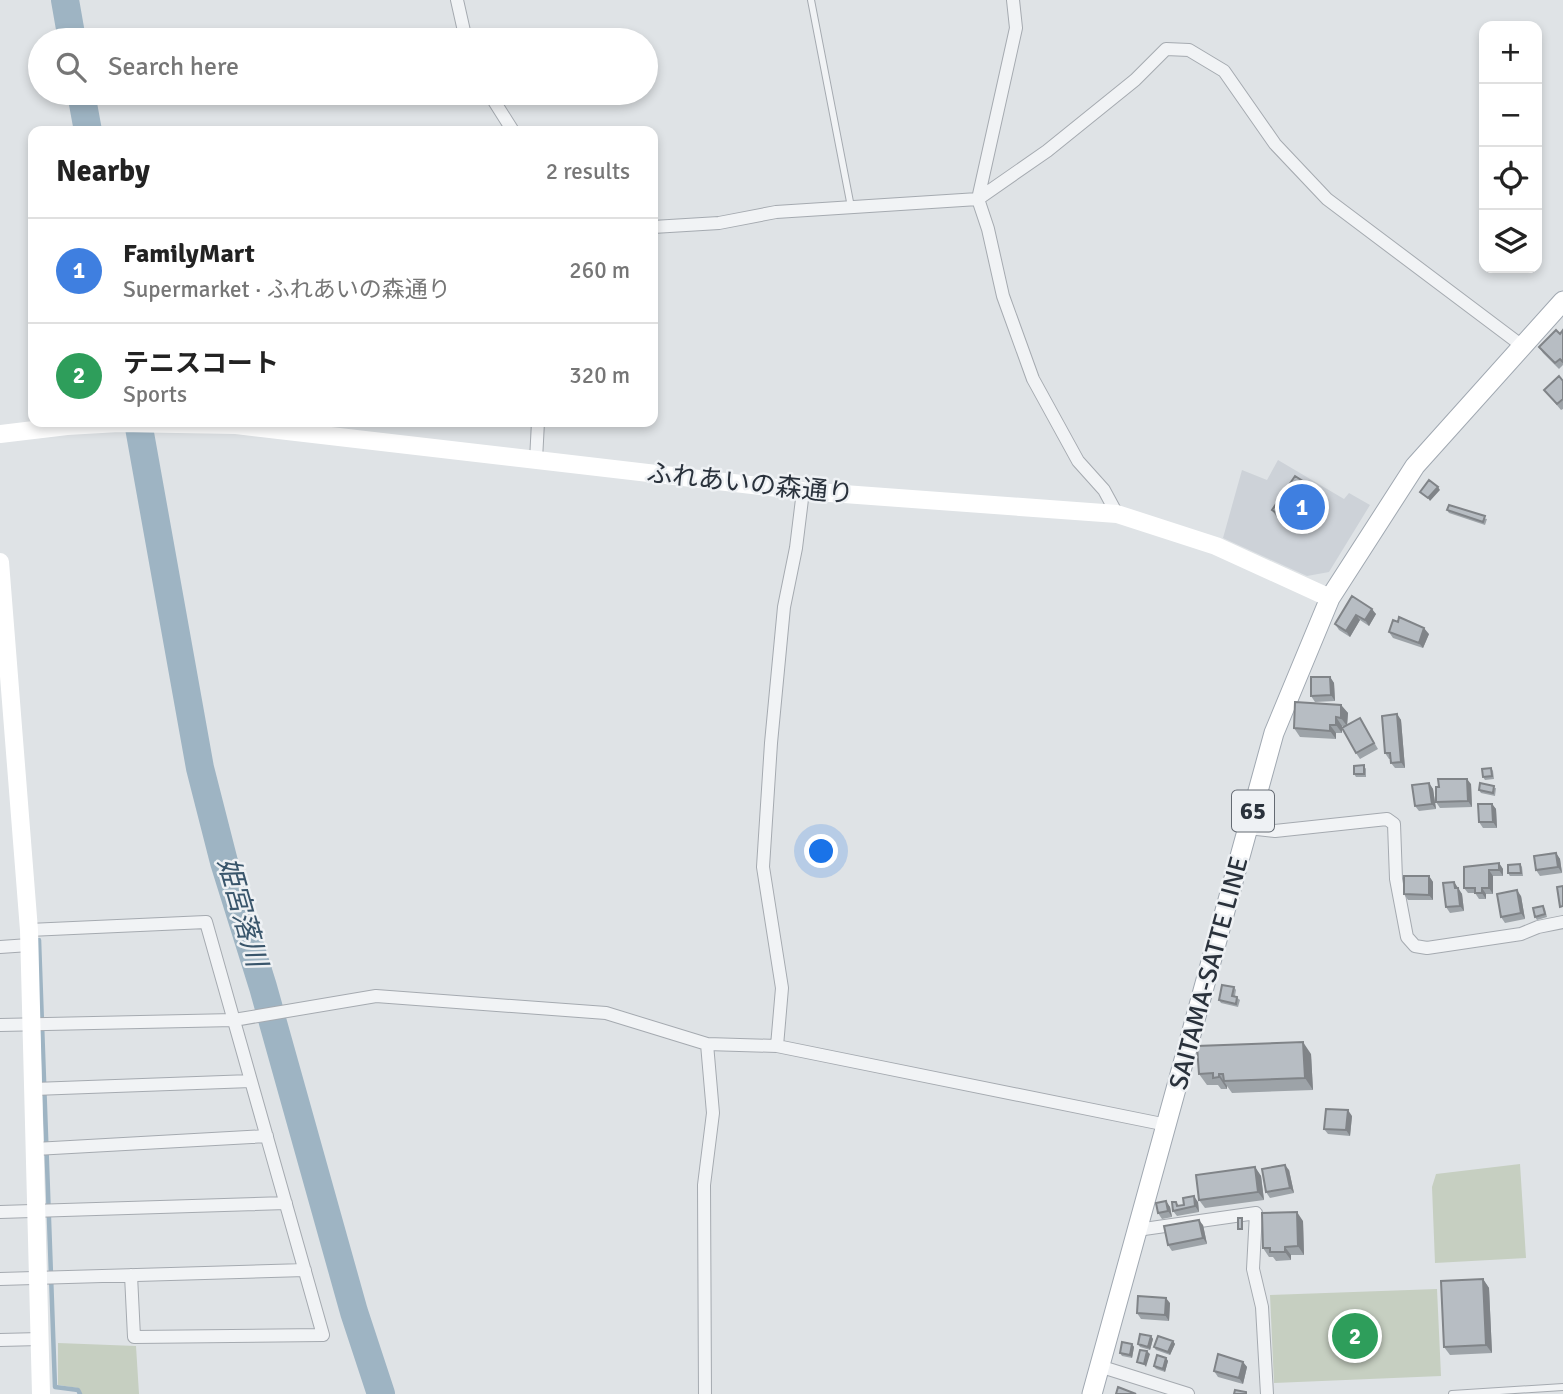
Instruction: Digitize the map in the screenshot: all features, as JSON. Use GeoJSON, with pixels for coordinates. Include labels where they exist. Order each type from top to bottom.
{"type":"FeatureCollection","features":[{"type":"Feature","properties":{"kind":"main road","name":"SAITAMA-SATTE LINE"},"geometry":{"type":"LineString","coordinates":[[1092,1394],[1274,733],[1330,598],[1415,466],[1563,301]]}},
{"type":"Feature","properties":{"kind":"street"},"geometry":{"type":"LineString","coordinates":[[457,0],[463,28]]}},
{"type":"Feature","properties":{"kind":"street"},"geometry":{"type":"LineString","coordinates":[[1013,0],[1016,28],[978,199],[988,229],[1003,296],[1032,379],[1078,461],[1104,489],[1117,513]]}},
{"type":"Feature","properties":{"kind":"street"},"geometry":{"type":"LineString","coordinates":[[658,227],[719,223],[776,212],[978,199],[1047,151],[1135,80],[1166,49],[1189,50],[1224,71],[1275,144],[1327,199],[1521,345]]}},
{"type":"Feature","properties":{"kind":"street"},"geometry":{"type":"LineString","coordinates":[[497,105],[510,126]]}},
{"type":"Feature","properties":{"kind":"street"},"geometry":{"type":"LineString","coordinates":[[0,434],[58,427]]}},
{"type":"Feature","properties":{"kind":"street","name":"ふれあいの森通り"},"geometry":{"type":"LineString","coordinates":[[253,427],[803,491],[1117,513],[1216,546],[1330,598]]}},
{"type":"Feature","properties":{"kind":"street"},"geometry":{"type":"LineString","coordinates":[[536,460],[538,427]]}},
{"type":"Feature","properties":{"kind":"street"},"geometry":{"type":"LineString","coordinates":[[777,1046],[782,988],[763,867],[784,607],[796,548],[803,491]]}},
{"type":"Feature","properties":{"kind":"street"},"geometry":{"type":"LineString","coordinates":[[0,562],[29,937],[41,1394]]}},
{"type":"Feature","properties":{"kind":"street"},"geometry":{"type":"LineString","coordinates":[[1248,828],[1275,831],[1387,819],[1394,824],[1396,879],[1407,937],[1415,946],[1427,948],[1521,934],[1563,922]]}},
{"type":"Feature","properties":{"kind":"street"},"geometry":{"type":"LineString","coordinates":[[0,947],[29,937],[206,922],[239,1018],[251,1081],[323,1335],[134,1336],[131,1275]]}},
{"type":"Feature","properties":{"kind":"street"},"geometry":{"type":"LineString","coordinates":[[0,1025],[239,1018],[376,996],[606,1013],[707,1044],[777,1046],[1167,1125]]}},
{"type":"Feature","properties":{"kind":"street"},"geometry":{"type":"LineString","coordinates":[[705,1394],[704,1185],[713,1113],[707,1044]]}},
{"type":"Feature","properties":{"kind":"street"},"geometry":{"type":"LineString","coordinates":[[34,1089],[251,1081]]}},
{"type":"Feature","properties":{"kind":"street"},"geometry":{"type":"LineString","coordinates":[[35,1149],[267,1136]]}},
{"type":"Feature","properties":{"kind":"street"},"geometry":{"type":"LineString","coordinates":[[0,1212],[286,1203]]}},
{"type":"Feature","properties":{"kind":"street"},"geometry":{"type":"LineString","coordinates":[[1138,1230],[1256,1213],[1253,1269],[1262,1307],[1267,1394]]}},
{"type":"Feature","properties":{"kind":"street"},"geometry":{"type":"LineString","coordinates":[[0,1279],[305,1270]]}},
{"type":"Feature","properties":{"kind":"street"},"geometry":{"type":"LineString","coordinates":[[0,1339],[40,1339]]}},
{"type":"Feature","properties":{"kind":"street"},"geometry":{"type":"LineString","coordinates":[[1100,1366],[1188,1394]]}},
{"type":"Feature","properties":{"kind":"lane"},"geometry":{"type":"LineString","coordinates":[[811,0],[851,207]]}},
{"type":"Feature","properties":{"kind":"lane"},"geometry":{"type":"LineString","coordinates":[[1452,1394],[1563,1387]]}},
{"type":"Feature","properties":{"kind":"shaded area"},"geometry":{"type":"Polygon","coordinates":[[[1278,460],[1344,499],[1349,493],[1370,505],[1329,572],[1307,576],[1223,538],[1242,470],[1267,480],[1278,460]]]}},
{"type":"Feature","properties":{"kind":"green space"},"geometry":{"type":"Polygon","coordinates":[[[1520,1164],[1526,1258],[1435,1263],[1432,1187],[1436,1174],[1520,1164]]]}},
{"type":"Feature","properties":{"kind":"green space"},"geometry":{"type":"Polygon","coordinates":[[[1437,1289],[1441,1376],[1274,1383],[1270,1295],[1437,1289]]]}},
{"type":"Feature","properties":{"kind":"green space"},"geometry":{"type":"Polygon","coordinates":[[[58,1343],[136,1346],[139,1394],[82,1394],[78,1388],[58,1385],[58,1343]]]}},
{"type":"Feature","properties":{"kind":"building"},"geometry":{"type":"Polygon","coordinates":[[[1556,330],[1560,334],[1563,330],[1563,362],[1560,359],[1555,363],[1539,347],[1556,330]]]}},
{"type":"Feature","properties":{"kind":"building"},"geometry":{"type":"Polygon","coordinates":[[[1559,376],[1563,381],[1563,399],[1557,404],[1544,390],[1559,376]]]}},
{"type":"Feature","properties":{"kind":"building"},"geometry":{"type":"Polygon","coordinates":[[[1295,476],[1317,490],[1294,525],[1272,510],[1295,476]]]}},
{"type":"Feature","properties":{"kind":"building"},"geometry":{"type":"Polygon","coordinates":[[[1429,480],[1438,487],[1428,498],[1420,492],[1429,480]]]}},
{"type":"Feature","properties":{"kind":"building"},"geometry":{"type":"Polygon","coordinates":[[[1449,505],[1485,516],[1483,522],[1447,510],[1449,505]]]}},
{"type":"Feature","properties":{"kind":"building"},"geometry":{"type":"Polygon","coordinates":[[[1352,596],[1372,609],[1365,620],[1356,615],[1346,631],[1335,624],[1352,596]]]}},
{"type":"Feature","properties":{"kind":"building"},"geometry":{"type":"Polygon","coordinates":[[[1399,617],[1424,628],[1419,643],[1389,632],[1393,620],[1398,622],[1399,617]]]}},
{"type":"Feature","properties":{"kind":"building"},"geometry":{"type":"Polygon","coordinates":[[[1311,677],[1330,677],[1331,695],[1311,696],[1311,677]]]}},
{"type":"Feature","properties":{"kind":"building"},"geometry":{"type":"Polygon","coordinates":[[[1295,702],[1341,705],[1341,718],[1336,717],[1336,725],[1330,725],[1330,731],[1294,728],[1295,702]]]}},
{"type":"Feature","properties":{"kind":"building"},"geometry":{"type":"Polygon","coordinates":[[[1397,714],[1401,762],[1391,763],[1390,753],[1385,753],[1382,716],[1397,714]]]}},
{"type":"Feature","properties":{"kind":"building"},"geometry":{"type":"Polygon","coordinates":[[[1360,718],[1374,743],[1356,753],[1342,728],[1360,718]]]}},
{"type":"Feature","properties":{"kind":"building"},"geometry":{"type":"Polygon","coordinates":[[[1364,765],[1364,774],[1354,774],[1354,766],[1364,765]]]}},
{"type":"Feature","properties":{"kind":"building"},"geometry":{"type":"Polygon","coordinates":[[[1491,768],[1492,776],[1483,777],[1482,769],[1491,768]]]}},
{"type":"Feature","properties":{"kind":"building"},"geometry":{"type":"Polygon","coordinates":[[[1438,779],[1467,779],[1468,801],[1436,802],[1438,779]]]}},
{"type":"Feature","properties":{"kind":"building"},"geometry":{"type":"Polygon","coordinates":[[[1429,783],[1432,804],[1415,806],[1412,785],[1429,783]]]}},
{"type":"Feature","properties":{"kind":"building"},"geometry":{"type":"Polygon","coordinates":[[[1480,783],[1494,786],[1493,793],[1479,790],[1480,783]]]}},
{"type":"Feature","properties":{"kind":"building"},"geometry":{"type":"Polygon","coordinates":[[[1478,804],[1492,804],[1493,822],[1479,822],[1478,804]]]}},
{"type":"Feature","properties":{"kind":"building"},"geometry":{"type":"Polygon","coordinates":[[[1556,853],[1558,867],[1536,870],[1534,856],[1556,853]]]}},
{"type":"Feature","properties":{"kind":"building"},"geometry":{"type":"Polygon","coordinates":[[[1499,863],[1499,870],[1489,870],[1489,888],[1482,888],[1482,893],[1475,893],[1475,888],[1464,888],[1464,867],[1499,863]]]}},
{"type":"Feature","properties":{"kind":"building"},"geometry":{"type":"Polygon","coordinates":[[[1520,864],[1521,873],[1508,873],[1508,865],[1520,864]]]}},
{"type":"Feature","properties":{"kind":"building"},"geometry":{"type":"Polygon","coordinates":[[[1404,876],[1429,876],[1429,895],[1404,894],[1404,876]]]}},
{"type":"Feature","properties":{"kind":"building"},"geometry":{"type":"Polygon","coordinates":[[[1454,882],[1455,888],[1458,888],[1460,906],[1446,907],[1443,883],[1454,882]]]}},
{"type":"Feature","properties":{"kind":"building"},"geometry":{"type":"Polygon","coordinates":[[[1563,886],[1563,906],[1560,907],[1557,887],[1563,886]]]}},
{"type":"Feature","properties":{"kind":"building"},"geometry":{"type":"Polygon","coordinates":[[[1517,890],[1521,913],[1501,917],[1497,894],[1517,890]]]}},
{"type":"Feature","properties":{"kind":"building"},"geometry":{"type":"Polygon","coordinates":[[[1543,906],[1545,914],[1535,917],[1533,908],[1543,906]]]}},
{"type":"Feature","properties":{"kind":"building"},"geometry":{"type":"Polygon","coordinates":[[[1222,985],[1234,987],[1232,996],[1237,997],[1236,1004],[1219,1000],[1222,985]]]}},
{"type":"Feature","properties":{"kind":"building"},"geometry":{"type":"Polygon","coordinates":[[[1303,1042],[1305,1078],[1224,1081],[1223,1074],[1213,1078],[1213,1073],[1199,1074],[1197,1046],[1303,1042]]]}},
{"type":"Feature","properties":{"kind":"building"},"geometry":{"type":"Polygon","coordinates":[[[1326,1109],[1348,1110],[1346,1130],[1324,1129],[1326,1109]]]}},
{"type":"Feature","properties":{"kind":"building"},"geometry":{"type":"Polygon","coordinates":[[[1285,1165],[1290,1188],[1266,1192],[1262,1169],[1285,1165]]]}},
{"type":"Feature","properties":{"kind":"building"},"geometry":{"type":"Polygon","coordinates":[[[1255,1167],[1258,1192],[1199,1200],[1196,1175],[1255,1167]]]}},
{"type":"Feature","properties":{"kind":"building"},"geometry":{"type":"Polygon","coordinates":[[[1194,1196],[1195,1206],[1173,1211],[1172,1202],[1176,1202],[1177,1206],[1184,1205],[1183,1198],[1194,1196]]]}},
{"type":"Feature","properties":{"kind":"building"},"geometry":{"type":"Polygon","coordinates":[[[1166,1201],[1168,1211],[1158,1213],[1156,1203],[1166,1201]]]}},
{"type":"Feature","properties":{"kind":"building"},"geometry":{"type":"Polygon","coordinates":[[[1297,1212],[1298,1246],[1285,1247],[1285,1252],[1270,1252],[1270,1248],[1263,1248],[1262,1213],[1297,1212]]]}},
{"type":"Feature","properties":{"kind":"building"},"geometry":{"type":"Polygon","coordinates":[[[1238,1218],[1242,1218],[1242,1229],[1238,1229],[1238,1218]]]}},
{"type":"Feature","properties":{"kind":"building"},"geometry":{"type":"Polygon","coordinates":[[[1199,1220],[1203,1238],[1168,1245],[1164,1226],[1199,1220]]]}},
{"type":"Feature","properties":{"kind":"building"},"geometry":{"type":"Polygon","coordinates":[[[1483,1279],[1486,1345],[1444,1347],[1441,1281],[1483,1279]]]}},
{"type":"Feature","properties":{"kind":"building"},"geometry":{"type":"Polygon","coordinates":[[[1138,1296],[1166,1298],[1165,1315],[1137,1313],[1138,1296]]]}},
{"type":"Feature","properties":{"kind":"building"},"geometry":{"type":"Polygon","coordinates":[[[1140,1334],[1151,1336],[1148,1347],[1138,1344],[1140,1334]]]}},
{"type":"Feature","properties":{"kind":"building"},"geometry":{"type":"Polygon","coordinates":[[[1158,1336],[1173,1341],[1168,1352],[1154,1347],[1158,1336]]]}},
{"type":"Feature","properties":{"kind":"building"},"geometry":{"type":"Polygon","coordinates":[[[1122,1342],[1132,1344],[1130,1355],[1120,1353],[1122,1342]]]}},
{"type":"Feature","properties":{"kind":"building"},"geometry":{"type":"Polygon","coordinates":[[[1140,1350],[1147,1351],[1144,1364],[1137,1362],[1140,1350]]]}},
{"type":"Feature","properties":{"kind":"building"},"geometry":{"type":"Polygon","coordinates":[[[1218,1354],[1243,1362],[1239,1378],[1214,1371],[1218,1354]]]}},
{"type":"Feature","properties":{"kind":"building"},"geometry":{"type":"Polygon","coordinates":[[[1157,1355],[1166,1358],[1163,1369],[1154,1366],[1157,1355]]]}},
{"type":"Feature","properties":{"kind":"building"},"geometry":{"type":"Polygon","coordinates":[[[1118,1387],[1136,1394],[1116,1394],[1118,1387]]]}},
{"type":"Feature","properties":{"kind":"building"},"geometry":{"type":"Polygon","coordinates":[[[1235,1390],[1246,1392],[1246,1394],[1234,1394],[1235,1390]]]}},
{"type":"Feature","properties":{"kind":"waterway","name":"姫宮落川"},"geometry":{"type":"LineString","coordinates":[[65,0],[70,28]]}},
{"type":"Feature","properties":{"kind":"waterway","name":"姫宮落川"},"geometry":{"type":"LineString","coordinates":[[83,105],[87,126]]}},
{"type":"Feature","properties":{"kind":"waterway","name":"姫宮落川"},"geometry":{"type":"LineString","coordinates":[[139,427],[200,768],[224,862],[263,987],[354,1312],[381,1394]]}},
{"type":"Feature","properties":{"kind":"waterway"},"geometry":{"type":"LineString","coordinates":[[39,940],[55,1387],[78,1390],[80,1394]]}},
{"type":"Feature","properties":{"kind":"place","name":"FamilyMart"},"geometry":{"type":"Point","coordinates":[1302,507]}},
{"type":"Feature","properties":{"kind":"place","name":"テニスコート"},"geometry":{"type":"Point","coordinates":[1355,1336]}}]}
